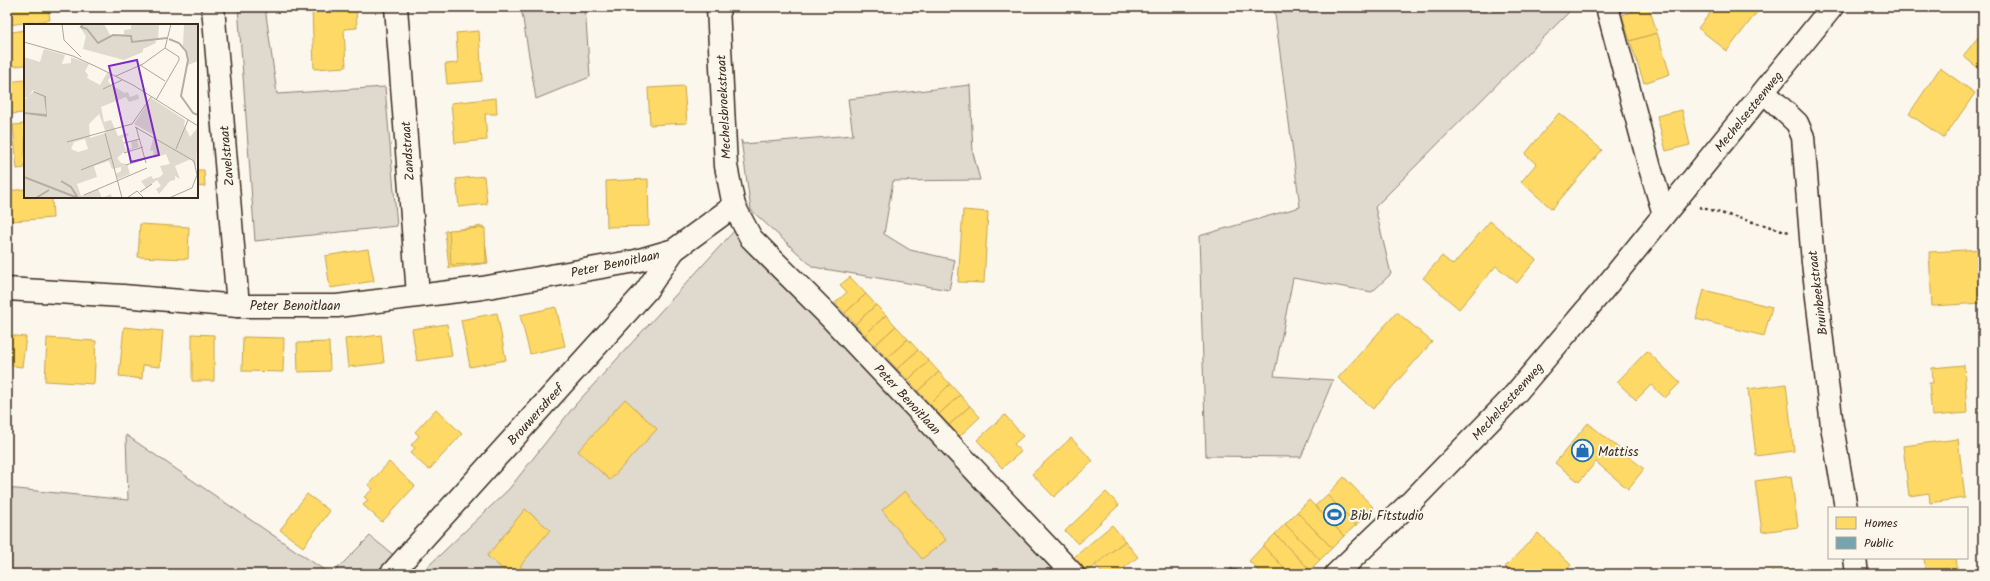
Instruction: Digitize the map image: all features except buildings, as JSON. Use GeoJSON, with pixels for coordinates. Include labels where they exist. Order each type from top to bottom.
{"type":"FeatureCollection","features":[{"type":"Feature","properties":{"kind":"street","name":"Zavelstraat"},"geometry":{"type":"LineString","coordinates":[[213,7],[238,306]]}},
{"type":"Feature","properties":{"kind":"street","name":"Zandstraat"},"geometry":{"type":"LineString","coordinates":[[396,7],[418,295]]}},
{"type":"Feature","properties":{"kind":"street","name":"Mechelsbroekstraat"},"geometry":{"type":"LineString","coordinates":[[718,7],[726,166],[734,206]]}},
{"type":"Feature","properties":{"kind":"street"},"geometry":{"type":"LineString","coordinates":[[1607,7],[1650,168],[1670,207]]}},
{"type":"Feature","properties":{"kind":"street","name":"Mechelsesteenweg"},"geometry":{"type":"LineString","coordinates":[[1336,574],[1412,501],[1510,400],[1670,207],[1832,7]]}},
{"type":"Feature","properties":{"kind":"street","name":"Bruinbeekstraat"},"geometry":{"type":"LineString","coordinates":[[1764,92],[1797,123],[1804,137],[1810,238],[1832,426],[1846,507]]}},
{"type":"Feature","properties":{"kind":"street","name":"Peter Benoitlaan"},"geometry":{"type":"LineString","coordinates":[[7,290],[123,296],[238,306],[336,306],[498,285],[636,261],[674,250],[734,206],[751,238],[829,316],[1074,574]]}},
{"type":"Feature","properties":{"kind":"street","name":"Brouwersdreef"},"geometry":{"type":"LineString","coordinates":[[391,574],[646,291],[674,250]]}},
{"type":"Feature","properties":{"kind":"street"},"geometry":{"type":"LineString","coordinates":[[1855,559],[1857,574]]}},
{"type":"Feature","properties":{"kind":"path"},"geometry":{"type":"LineString","coordinates":[[1670,207],[1810,238]]}},
{"type":"Feature","properties":{"kind":"shaded area"},"geometry":{"type":"Polygon","coordinates":[[[238,7],[265,7],[277,94],[385,87],[397,226],[255,241],[238,7]]]}},
{"type":"Feature","properties":{"kind":"shaded area"},"geometry":{"type":"Polygon","coordinates":[[[521,7],[585,7],[590,77],[536,99],[521,7]]]}},
{"type":"Feature","properties":{"kind":"shaded area"},"geometry":{"type":"Polygon","coordinates":[[[1274,7],[1574,7],[1375,207],[1391,274],[1372,292],[1293,278],[1274,376],[1333,380],[1301,457],[1206,456],[1199,236],[1300,207],[1274,7]]]}},
{"type":"Feature","properties":{"kind":"shaded area"},"geometry":{"type":"Polygon","coordinates":[[[970,85],[973,153],[980,180],[893,181],[884,234],[910,250],[955,260],[949,290],[813,267],[751,210],[741,140],[743,144],[853,135],[848,99],[970,85]]]}},
{"type":"Feature","properties":{"kind":"shaded area"},"geometry":{"type":"Polygon","coordinates":[[[734,231],[1061,574],[420,574],[509,489],[575,405],[734,231]]]}},
{"type":"Feature","properties":{"kind":"shaded area"},"geometry":{"type":"Polygon","coordinates":[[[126,435],[330,574],[7,574],[7,488],[128,500],[126,435]]]}},
{"type":"Feature","properties":{"kind":"shaded area"},"geometry":{"type":"Polygon","coordinates":[[[370,536],[417,574],[332,574],[370,536]]]}},
{"type":"Feature","properties":{"kind":"place","name":"Mattiss"},"geometry":{"type":"Point","coordinates":[1583,451]}},
{"type":"Feature","properties":{"kind":"place","name":"Bibi Fitstudio"},"geometry":{"type":"Point","coordinates":[1335,515]}}]}
